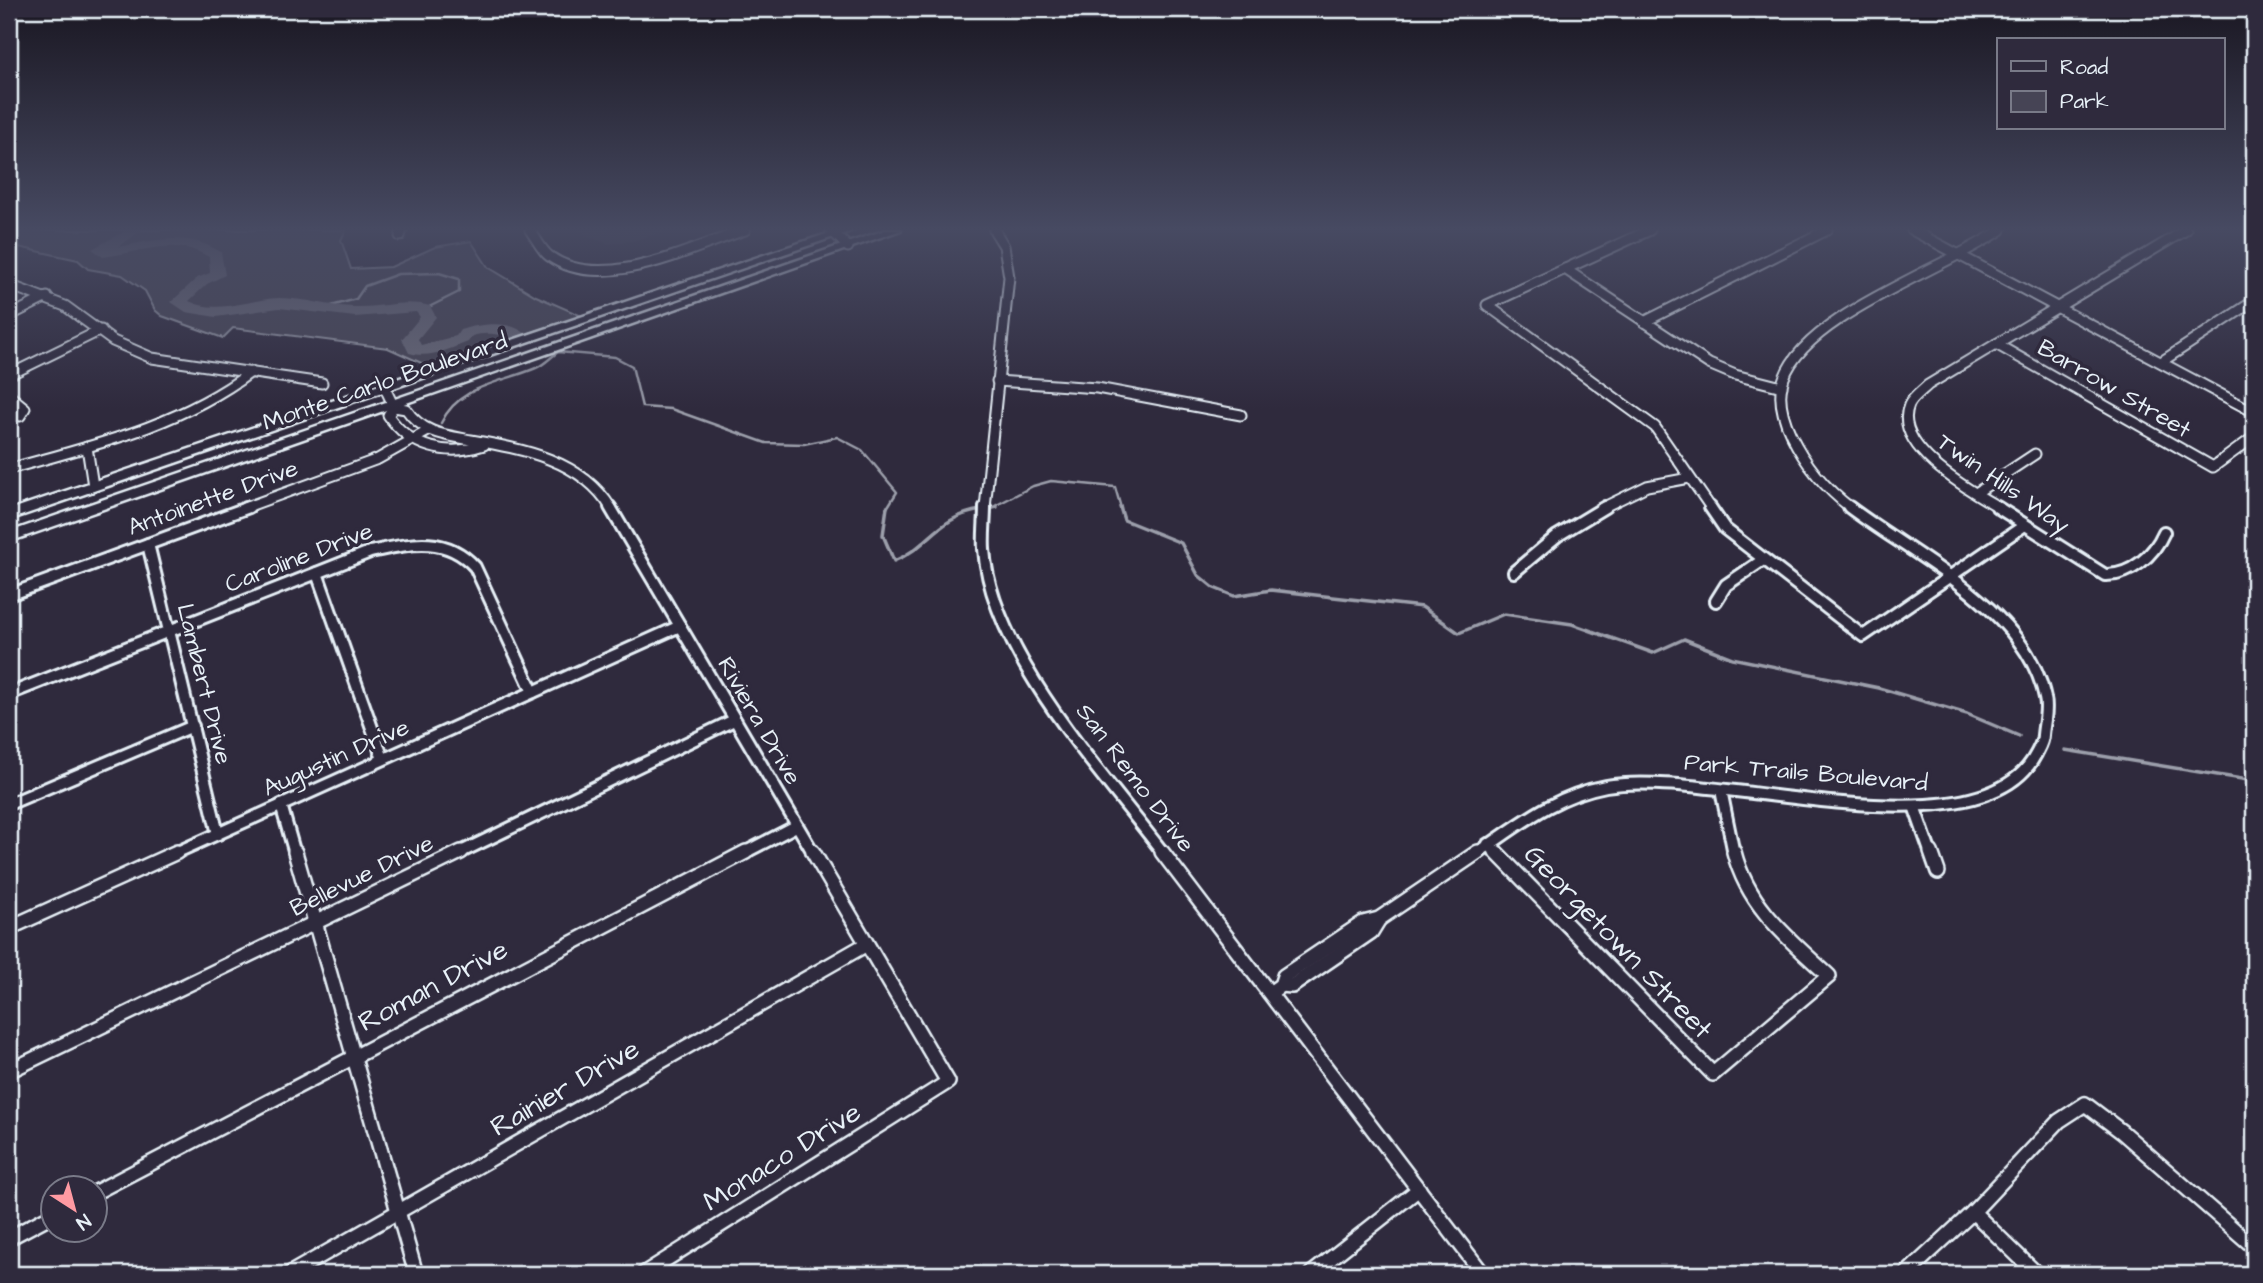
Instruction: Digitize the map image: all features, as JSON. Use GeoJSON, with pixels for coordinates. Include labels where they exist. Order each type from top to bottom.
{"type":"FeatureCollection","features":[{"type":"Feature","properties":{"kind":"main road","name":"Monte Carlo Boulevard"},"geometry":{"type":"LineString","coordinates":[[9,515],[666,290]]}},
{"type":"Feature","properties":{"kind":"main road","name":"Monte Carlo Boulevard"},"geometry":{"type":"LineString","coordinates":[[9,537],[725,290]]}},
{"type":"Feature","properties":{"kind":"street"},"geometry":{"type":"LineString","coordinates":[[24,290],[47,297],[132,351],[152,358],[322,383]]}},
{"type":"Feature","properties":{"kind":"street","name":"San Remo Drive"},"geometry":{"type":"LineString","coordinates":[[1008,290],[983,520],[984,551],[992,594],[1008,635],[1032,679],[1275,989],[1483,1274]]}},
{"type":"Feature","properties":{"kind":"street"},"geometry":{"type":"LineString","coordinates":[[1520,290],[1487,305],[1655,426],[1725,529],[1863,636],[2025,525]]}},
{"type":"Feature","properties":{"kind":"street"},"geometry":{"type":"LineString","coordinates":[[1596,290],[1709,364],[1735,375],[1782,387]]}},
{"type":"Feature","properties":{"kind":"street"},"geometry":{"type":"LineString","coordinates":[[1644,322],[1708,290]]}},
{"type":"Feature","properties":{"kind":"street","name":"Park Trails Boulevard"},"geometry":{"type":"LineString","coordinates":[[1275,989],[1292,986],[1371,932],[1379,919],[1556,800],[1589,789],[1634,784],[1913,806],[1956,804],[1994,794],[2021,775],[2030,765],[2040,751],[2046,728],[2046,702],[2029,657],[1987,606],[1870,524],[1822,481],[1799,449],[1783,412],[1782,387],[1792,358],[1811,337],[1897,290]]}},
{"type":"Feature","properties":{"kind":"street"},"geometry":{"type":"LineString","coordinates":[[2026,290],[2254,412]]}},
{"type":"Feature","properties":{"kind":"street","name":"Twin Hills Way"},"geometry":{"type":"LineString","coordinates":[[2086,290],[1922,389],[1911,399],[1906,412],[1909,431],[1922,452],[1942,471],[2111,576],[2122,575],[2157,547],[2164,532]]}},
{"type":"Feature","properties":{"kind":"street"},"geometry":{"type":"LineString","coordinates":[[9,316],[47,297]]}},
{"type":"Feature","properties":{"kind":"street"},"geometry":{"type":"LineString","coordinates":[[2161,362],[2254,301]]}},
{"type":"Feature","properties":{"kind":"street"},"geometry":{"type":"LineString","coordinates":[[9,375],[101,330]]}},
{"type":"Feature","properties":{"kind":"street","name":"Barrow Street"},"geometry":{"type":"LineString","coordinates":[[1996,344],[2213,467],[2254,438]]}},
{"type":"Feature","properties":{"kind":"street"},"geometry":{"type":"LineString","coordinates":[[9,469],[87,447],[200,408],[251,372]]}},
{"type":"Feature","properties":{"kind":"street"},"geometry":{"type":"LineString","coordinates":[[997,381],[1088,387],[1241,415]]}},
{"type":"Feature","properties":{"kind":"street","name":"Riviera Drive"},"geometry":{"type":"LineString","coordinates":[[384,386],[393,405],[406,409],[411,417],[428,431],[546,457],[569,467],[594,485],[612,508],[865,945],[948,1082]]}},
{"type":"Feature","properties":{"kind":"street"},"geometry":{"type":"LineString","coordinates":[[9,395],[24,408],[20,416]]}},
{"type":"Feature","properties":{"kind":"street","name":"Riviera Drive"},"geometry":{"type":"LineString","coordinates":[[393,405],[388,415],[392,423],[413,440],[449,451],[469,451],[484,445]]}},
{"type":"Feature","properties":{"kind":"street","name":"Antoinette Drive"},"geometry":{"type":"LineString","coordinates":[[9,595],[378,459],[428,431]]}},
{"type":"Feature","properties":{"kind":"street"},"geometry":{"type":"LineString","coordinates":[[87,447],[93,486]]}},
{"type":"Feature","properties":{"kind":"street"},"geometry":{"type":"LineString","coordinates":[[1976,493],[2035,454]]}},
{"type":"Feature","properties":{"kind":"street"},"geometry":{"type":"LineString","coordinates":[[1514,572],[1540,547],[1638,491],[1657,483],[1689,478]]}},
{"type":"Feature","properties":{"kind":"street","name":"Caroline Drive"},"geometry":{"type":"LineString","coordinates":[[9,694],[317,573],[402,544],[430,543],[455,550],[475,567],[533,692]]}},
{"type":"Feature","properties":{"kind":"street","name":"Lambert Drive"},"geometry":{"type":"LineString","coordinates":[[148,544],[218,834]]}},
{"type":"Feature","properties":{"kind":"street"},"geometry":{"type":"LineString","coordinates":[[1716,601],[1731,580],[1763,561]]}},
{"type":"Feature","properties":{"kind":"street"},"geometry":{"type":"LineString","coordinates":[[317,573],[383,759]]}},
{"type":"Feature","properties":{"kind":"street","name":"Augustin Drive"},"geometry":{"type":"LineString","coordinates":[[9,928],[680,626]]}},
{"type":"Feature","properties":{"kind":"street","name":"Bellevue Drive"},"geometry":{"type":"LineString","coordinates":[[9,1070],[734,720]]}},
{"type":"Feature","properties":{"kind":"street"},"geometry":{"type":"LineString","coordinates":[[9,804],[193,726]]}},
{"type":"Feature","properties":{"kind":"street","name":"Georgetown Street"},"geometry":{"type":"LineString","coordinates":[[1489,844],[1713,1074],[1829,976],[1765,916],[1749,892],[1738,865],[1721,790]]}},
{"type":"Feature","properties":{"kind":"street"},"geometry":{"type":"LineString","coordinates":[[281,805],[416,1274]]}},
{"type":"Feature","properties":{"kind":"street"},"geometry":{"type":"LineString","coordinates":[[1913,806],[1938,872]]}},
{"type":"Feature","properties":{"kind":"street","name":"Roman Drive"},"geometry":{"type":"LineString","coordinates":[[108,1186],[796,826]]}},
{"type":"Feature","properties":{"kind":"street","name":"Rainier Drive"},"geometry":{"type":"LineString","coordinates":[[289,1274],[865,945]]}},
{"type":"Feature","properties":{"kind":"street","name":"Monaco Drive"},"geometry":{"type":"LineString","coordinates":[[643,1274],[948,1082]]}},
{"type":"Feature","properties":{"kind":"street"},"geometry":{"type":"LineString","coordinates":[[1906,1274],[1973,1212],[2059,1121],[2085,1104],[2122,1132],[2254,1247]]}},
{"type":"Feature","properties":{"kind":"street"},"geometry":{"type":"LineString","coordinates":[[1311,1274],[1419,1189]]}},
{"type":"Feature","properties":{"kind":"street"},"geometry":{"type":"LineString","coordinates":[[1973,1212],[2037,1274]]}},
{"type":"Feature","properties":{"kind":"street"},"geometry":{"type":"LineString","coordinates":[[9,1238],[38,1222]]}},
{"type":"Feature","properties":{"kind":"green space"},"geometry":{"type":"Polygon","coordinates":[[[526,290],[582,316],[428,366],[388,348],[233,328],[223,338],[162,316],[155,310],[145,291],[526,290]]]}},
{"type":"Feature","properties":{"kind":"waterway"},"geometry":{"type":"LineString","coordinates":[[192,290],[179,302],[192,308],[216,312],[279,303],[355,312],[399,307],[425,309],[428,317],[410,339],[415,350],[431,350],[463,339],[465,333],[479,329],[498,329],[519,335]]}},
{"type":"Feature","properties":{"kind":"waterway"},"geometry":{"type":"LineString","coordinates":[[321,309],[356,299],[362,290]]}},
{"type":"Feature","properties":{"kind":"waterway"},"geometry":{"type":"LineString","coordinates":[[425,309],[459,290]]}},
{"type":"Feature","properties":{"kind":"waterway"},"geometry":{"type":"LineString","coordinates":[[441,423],[449,410],[470,393],[539,367],[558,352],[615,357],[632,366],[642,407],[671,409],[766,443],[804,444],[837,437],[862,450],[897,492],[887,508]]}},
{"type":"Feature","properties":{"kind":"waterway"},"geometry":{"type":"LineString","coordinates":[[991,508],[1033,486],[1051,481],[1115,487],[1121,508]]}},
{"type":"Feature","properties":{"kind":"waterway"},"geometry":{"type":"LineString","coordinates":[[887,507],[883,535],[894,561],[917,548],[943,525],[981,510]]}},
{"type":"Feature","properties":{"kind":"waterway"},"geometry":{"type":"LineString","coordinates":[[989,509],[997,507]]}},
{"type":"Feature","properties":{"kind":"waterway"},"geometry":{"type":"LineString","coordinates":[[1120,507],[1124,520],[1181,543],[1198,575],[1214,588],[1234,596],[1271,590],[1422,607],[1459,633],[1504,614],[1572,624],[1653,653],[1684,639],[1732,658],[1879,688],[1967,714],[2019,736]]}},
{"type":"Feature","properties":{"kind":"waterway"},"geometry":{"type":"LineString","coordinates":[[2065,750],[2254,781]]}}]}
